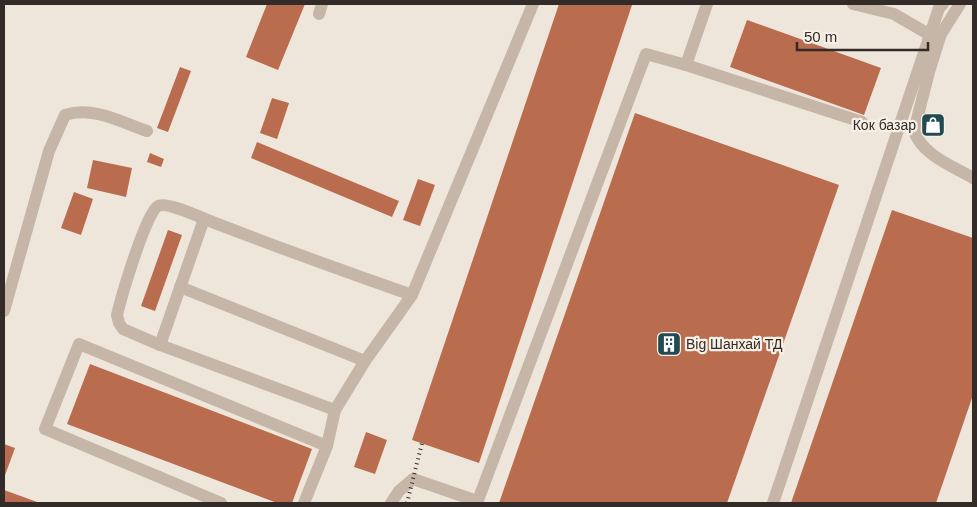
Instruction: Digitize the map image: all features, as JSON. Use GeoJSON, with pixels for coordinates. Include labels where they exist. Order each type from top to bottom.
{"type":"FeatureCollection","features":[{"type":"Feature","properties":{"kind":"lane"},"geometry":{"type":"LineString","coordinates":[[304,503],[327,446],[334,410],[365,361],[412,295],[533,4]]}},
{"type":"Feature","properties":{"kind":"lane"},"geometry":{"type":"LineString","coordinates":[[686,65],[707,4]]}},
{"type":"Feature","properties":{"kind":"lane"},"geometry":{"type":"LineString","coordinates":[[853,4],[894,14],[930,35]]}},
{"type":"Feature","properties":{"kind":"lane"},"geometry":{"type":"LineString","coordinates":[[772,503],[939,8],[943,4]]}},
{"type":"Feature","properties":{"kind":"lane"},"geometry":{"type":"LineString","coordinates":[[960,4],[941,34],[914,131],[917,140],[925,149],[973,178]]}},
{"type":"Feature","properties":{"kind":"lane"},"geometry":{"type":"LineString","coordinates":[[391,503],[399,491],[413,479],[477,502],[646,54],[686,65],[862,122]]}},
{"type":"Feature","properties":{"kind":"lane"},"geometry":{"type":"LineString","coordinates":[[4,311],[49,151],[65,115],[77,111],[91,112],[147,131]]}},
{"type":"Feature","properties":{"kind":"lane"},"geometry":{"type":"LineString","coordinates":[[334,410],[160,345],[123,328],[119,323],[117,315],[136,254],[155,207],[160,204],[182,210],[412,295]]}},
{"type":"Feature","properties":{"kind":"lane"},"geometry":{"type":"LineString","coordinates":[[160,345],[204,219]]}},
{"type":"Feature","properties":{"kind":"lane"},"geometry":{"type":"LineString","coordinates":[[180,287],[365,361]]}},
{"type":"Feature","properties":{"kind":"lane"},"geometry":{"type":"LineString","coordinates":[[221,503],[45,428],[79,344],[327,446]]}},
{"type":"Feature","properties":{"kind":"building"},"geometry":{"type":"Polygon","coordinates":[[[267,4],[305,4],[278,70],[246,57],[267,4]]]}},
{"type":"Feature","properties":{"kind":"building"},"geometry":{"type":"Polygon","coordinates":[[[559,4],[632,5],[479,463],[412,440],[559,4]]]}},
{"type":"Feature","properties":{"kind":"building"},"geometry":{"type":"Polygon","coordinates":[[[747,20],[881,68],[864,115],[730,67],[747,20]]]}},
{"type":"Feature","properties":{"kind":"building"},"geometry":{"type":"Polygon","coordinates":[[[180,67],[191,71],[168,132],[157,128],[180,67]]]}},
{"type":"Feature","properties":{"kind":"building"},"geometry":{"type":"Polygon","coordinates":[[[272,98],[289,103],[277,139],[260,133],[272,98]]]}},
{"type":"Feature","properties":{"kind":"building","name":"Big Шанхай ТД"},"geometry":{"type":"Polygon","coordinates":[[[635,113],[839,185],[727,503],[499,503],[635,113]]]}},
{"type":"Feature","properties":{"kind":"building"},"geometry":{"type":"Polygon","coordinates":[[[257,142],[399,201],[392,217],[251,158],[257,142]]]}},
{"type":"Feature","properties":{"kind":"building"},"geometry":{"type":"Polygon","coordinates":[[[150,153],[164,159],[161,167],[147,162],[150,153]]]}},
{"type":"Feature","properties":{"kind":"building"},"geometry":{"type":"Polygon","coordinates":[[[93,160],[132,168],[126,197],[87,188],[93,160]]]}},
{"type":"Feature","properties":{"kind":"building"},"geometry":{"type":"Polygon","coordinates":[[[418,179],[435,185],[420,226],[403,220],[418,179]]]}},
{"type":"Feature","properties":{"kind":"building"},"geometry":{"type":"Polygon","coordinates":[[[74,192],[93,199],[81,235],[61,228],[74,192]]]}},
{"type":"Feature","properties":{"kind":"building"},"geometry":{"type":"Polygon","coordinates":[[[892,210],[973,238],[973,395],[936,503],[791,503],[892,210]]]}},
{"type":"Feature","properties":{"kind":"building"},"geometry":{"type":"Polygon","coordinates":[[[168,230],[182,235],[155,311],[141,306],[168,230]]]}},
{"type":"Feature","properties":{"kind":"building"},"geometry":{"type":"Polygon","coordinates":[[[90,364],[312,449],[292,503],[277,503],[67,424],[90,364]]]}},
{"type":"Feature","properties":{"kind":"building"},"geometry":{"type":"Polygon","coordinates":[[[366,432],[387,440],[375,474],[354,467],[366,432]]]}},
{"type":"Feature","properties":{"kind":"building"},"geometry":{"type":"Polygon","coordinates":[[[4,444],[15,448],[4,478],[4,444]]]}},
{"type":"Feature","properties":{"kind":"building"},"geometry":{"type":"Polygon","coordinates":[[[4,490],[40,503],[4,503],[4,490]]]}},
{"type":"Feature","properties":{"kind":"railway"},"geometry":{"type":"LineString","coordinates":[[407,503],[422,443]]}},
{"type":"Feature","properties":{"kind":"place","name":"Кок базар"},"geometry":{"type":"Point","coordinates":[933,125]}},
{"type":"Feature","properties":{"kind":"place","name":"Big Шанхай ТД"},"geometry":{"type":"Point","coordinates":[669,344]}}]}
